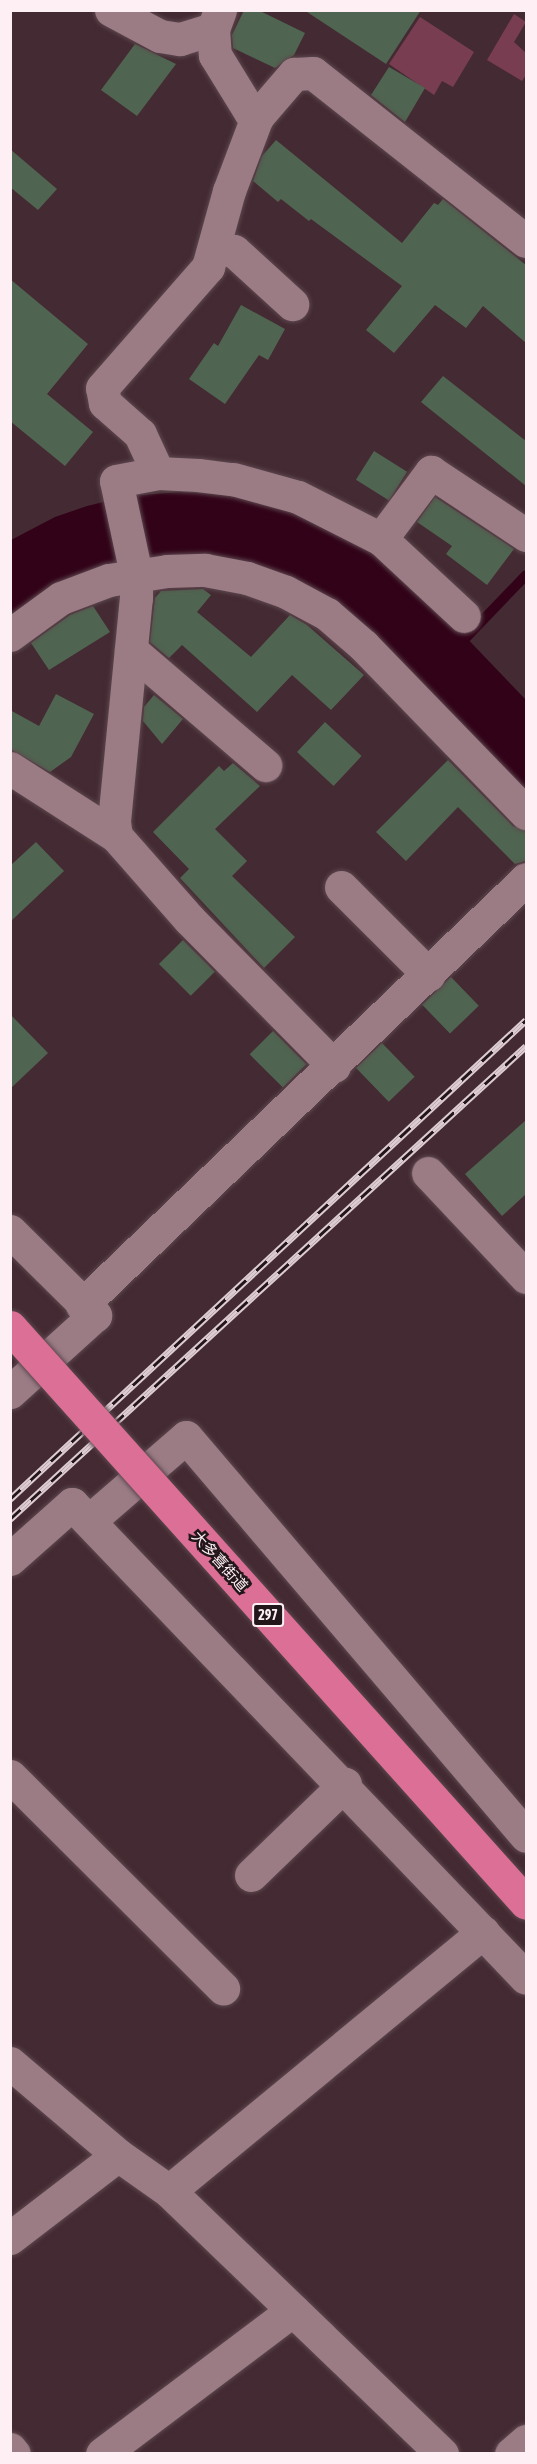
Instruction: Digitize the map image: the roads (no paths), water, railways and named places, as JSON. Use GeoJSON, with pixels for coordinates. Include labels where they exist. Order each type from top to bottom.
{"type":"FeatureCollection","features":[{"type":"Feature","properties":{"kind":"highway","name":"大多喜街道"},"geometry":{"type":"LineString","coordinates":[[10,1327],[526,1903]]}},
{"type":"Feature","properties":{"kind":"street"},"geometry":{"type":"LineString","coordinates":[[111,10],[160,36],[180,39],[217,20]]}},
{"type":"Feature","properties":{"kind":"street"},"geometry":{"type":"LineString","coordinates":[[217,20],[215,55],[250,112],[257,117]]}},
{"type":"Feature","properties":{"kind":"street"},"geometry":{"type":"LineString","coordinates":[[158,473],[140,434],[105,403],[102,388],[208,267],[216,247],[229,191],[257,117],[294,74],[312,73],[526,241]]}},
{"type":"Feature","properties":{"kind":"street"},"geometry":{"type":"LineString","coordinates":[[216,247],[234,250],[292,304]]}},
{"type":"Feature","properties":{"kind":"street"},"geometry":{"type":"LineString","coordinates":[[381,540],[431,472],[526,535]]}},
{"type":"Feature","properties":{"kind":"street"},"geometry":{"type":"LineString","coordinates":[[116,836],[115,809],[136,574],[116,481],[158,473],[233,478],[269,487],[327,508],[381,540],[464,616]]}},
{"type":"Feature","properties":{"kind":"street"},"geometry":{"type":"LineString","coordinates":[[10,635],[61,598],[136,574],[205,570],[247,578],[286,592],[327,614],[364,646],[526,813]]}},
{"type":"Feature","properties":{"kind":"street"},"geometry":{"type":"LineString","coordinates":[[131,650],[265,765]]}},
{"type":"Feature","properties":{"kind":"street"},"geometry":{"type":"LineString","coordinates":[[10,768],[116,836],[189,919],[334,1066]]}},
{"type":"Feature","properties":{"kind":"street"},"geometry":{"type":"LineString","coordinates":[[82,1305],[429,975],[526,879]]}},
{"type":"Feature","properties":{"kind":"street"},"geometry":{"type":"LineString","coordinates":[[341,887],[429,975]]}},
{"type":"Feature","properties":{"kind":"street"},"geometry":{"type":"LineString","coordinates":[[428,1173],[526,1277]]}},
{"type":"Feature","properties":{"kind":"street"},"geometry":{"type":"LineString","coordinates":[[10,1231],[95,1316],[10,1392]]}},
{"type":"Feature","properties":{"kind":"street"},"geometry":{"type":"LineString","coordinates":[[89,1521],[186,1437],[526,1836]]}},
{"type":"Feature","properties":{"kind":"street"},"geometry":{"type":"LineString","coordinates":[[10,1559],[72,1504],[345,1784],[526,1978]]}},
{"type":"Feature","properties":{"kind":"street"},"geometry":{"type":"LineString","coordinates":[[10,1776],[223,1988]]}},
{"type":"Feature","properties":{"kind":"street"},"geometry":{"type":"LineString","coordinates":[[251,1875],[345,1784]]}},
{"type":"Feature","properties":{"kind":"street"},"geometry":{"type":"LineString","coordinates":[[169,2191],[483,1932]]}},
{"type":"Feature","properties":{"kind":"street"},"geometry":{"type":"LineString","coordinates":[[10,2063],[118,2155],[169,2191],[442,2454]]}},
{"type":"Feature","properties":{"kind":"street"},"geometry":{"type":"LineString","coordinates":[[10,2238],[118,2155]]}},
{"type":"Feature","properties":{"kind":"street"},"geometry":{"type":"LineString","coordinates":[[102,2454],[293,2310]]}},
{"type":"Feature","properties":{"kind":"street"},"geometry":{"type":"LineString","coordinates":[[511,2454],[526,2441]]}},
{"type":"Feature","properties":{"kind":"street"},"geometry":{"type":"LineString","coordinates":[[10,2449],[14,2454]]}},
{"type":"Feature","properties":{"kind":"waterway"},"geometry":{"type":"LineString","coordinates":[[458,646],[526,575]]}},
{"type":"Feature","properties":{"kind":"railway"},"geometry":{"type":"LineString","coordinates":[[10,1499],[526,1020]]}},
{"type":"Feature","properties":{"kind":"railway"},"geometry":{"type":"LineString","coordinates":[[10,1519],[526,1046]]}}]}
